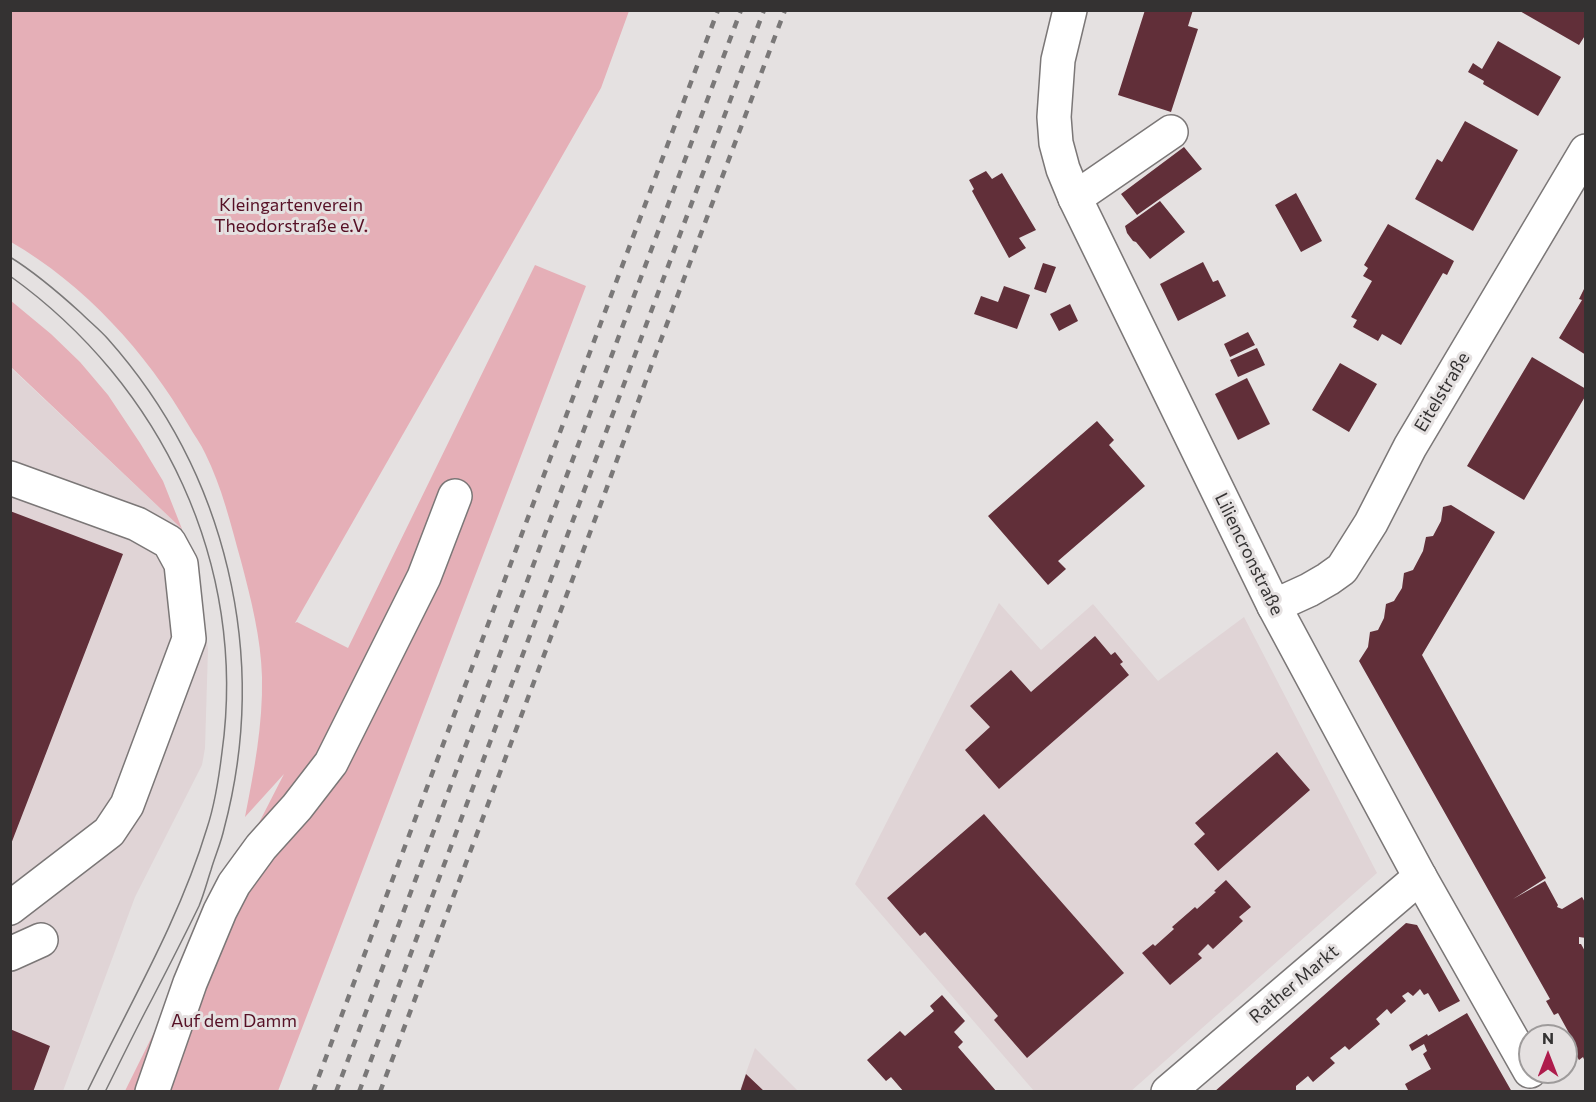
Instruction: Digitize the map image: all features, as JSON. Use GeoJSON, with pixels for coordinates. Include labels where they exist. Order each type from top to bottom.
{"type":"FeatureCollection","features":[{"type":"Feature","properties":{"kind":"main road","name":"Liliencronstraße"},"geometry":{"type":"LineString","coordinates":[[1070,10],[1058,60],[1054,117],[1056,143],[1075,198],[1274,606],[1420,877],[1518,1050]]}},
{"type":"Feature","properties":{"kind":"main road"},"geometry":{"type":"LineString","coordinates":[[1075,198],[1171,132]]}},
{"type":"Feature","properties":{"kind":"main road","name":"Eitelstraße"},"geometry":{"type":"LineString","coordinates":[[1274,606],[1310,590],[1342,569],[1371,523],[1410,447],[1586,151]]}},
{"type":"Feature","properties":{"kind":"main road"},"geometry":{"type":"LineString","coordinates":[[10,478],[137,524],[169,542],[181,564],[189,639],[127,805],[109,832],[10,908]]}},
{"type":"Feature","properties":{"kind":"main road"},"geometry":{"type":"LineString","coordinates":[[152,1092],[190,983],[220,911],[234,884],[261,847],[297,807],[331,763],[424,577],[455,496]]}},
{"type":"Feature","properties":{"kind":"main road","name":"Rather Markt"},"geometry":{"type":"LineString","coordinates":[[1168,1092],[1420,877]]}},
{"type":"Feature","properties":{"kind":"main road"},"geometry":{"type":"LineString","coordinates":[[10,954],[41,940]]}},
{"type":"Feature","properties":{"kind":"shaded area"},"geometry":{"type":"Polygon","coordinates":[[[10,367],[182,529],[198,581],[208,649],[205,748],[202,765],[135,897],[63,1091],[11,1091],[10,367]]]}},
{"type":"Feature","properties":{"kind":"shaded area"},"geometry":{"type":"Polygon","coordinates":[[[999,603],[1041,650],[1093,604],[1158,681],[1244,617],[1377,873],[1130,1092],[1034,1091],[855,884],[999,603]]]}},
{"type":"Feature","properties":{"kind":"shaded area"},"geometry":{"type":"Polygon","coordinates":[[[755,1048],[798,1091],[739,1092],[755,1048]]]}},
{"type":"Feature","properties":{"kind":"green space","name":"Kleingartenverein Theodorstraße e.V."},"geometry":{"type":"Polygon","coordinates":[[[10,11],[629,11],[601,88],[295,623],[348,648],[535,265],[586,286],[278,1091],[125,1091],[284,774],[245,817],[255,765],[261,713],[260,648],[252,604],[230,520],[203,450],[153,372],[112,322],[64,278],[11,242],[10,11]]]}},
{"type":"Feature","properties":{"kind":"green space"},"geometry":{"type":"Polygon","coordinates":[[[10,300],[80,362],[108,395],[163,481],[182,529],[11,367],[10,300]]]}},
{"type":"Feature","properties":{"kind":"building"},"geometry":{"type":"Polygon","coordinates":[[[1145,10],[1193,10],[1188,26],[1198,29],[1171,112],[1118,95],[1145,10]]]}},
{"type":"Feature","properties":{"kind":"building"},"geometry":{"type":"Polygon","coordinates":[[[1518,10],[1586,10],[1586,34],[1579,45],[1518,10]]]}},
{"type":"Feature","properties":{"kind":"building"},"geometry":{"type":"Polygon","coordinates":[[[1498,41],[1561,77],[1538,116],[1483,84],[1484,81],[1468,72],[1473,63],[1482,69],[1498,41]]]}},
{"type":"Feature","properties":{"kind":"building"},"geometry":{"type":"Polygon","coordinates":[[[1465,121],[1518,150],[1473,231],[1415,199],[1437,159],[1442,162],[1465,121]]]}},
{"type":"Feature","properties":{"kind":"building"},"geometry":{"type":"Polygon","coordinates":[[[1184,147],[1202,169],[1137,215],[1121,194],[1184,147]]]}},
{"type":"Feature","properties":{"kind":"building"},"geometry":{"type":"Polygon","coordinates":[[[986,171],[992,179],[1002,173],[1036,230],[1019,238],[1026,248],[1009,258],[972,191],[974,189],[969,180],[986,171]]]}},
{"type":"Feature","properties":{"kind":"building"},"geometry":{"type":"Polygon","coordinates":[[[1296,193],[1322,241],[1301,252],[1275,205],[1296,193]]]}},
{"type":"Feature","properties":{"kind":"building"},"geometry":{"type":"Polygon","coordinates":[[[1160,201],[1185,232],[1150,259],[1133,241],[1125,226],[1160,201]]]}},
{"type":"Feature","properties":{"kind":"building"},"geometry":{"type":"Polygon","coordinates":[[[1388,224],[1454,261],[1447,275],[1443,273],[1401,345],[1382,334],[1378,341],[1353,327],[1357,320],[1351,317],[1372,281],[1363,276],[1368,268],[1364,265],[1388,224]]]}},
{"type":"Feature","properties":{"kind":"building"},"geometry":{"type":"Polygon","coordinates":[[[1203,262],[1213,282],[1218,280],[1226,296],[1178,321],[1160,284],[1203,262]]]}},
{"type":"Feature","properties":{"kind":"building"},"geometry":{"type":"Polygon","coordinates":[[[1043,263],[1056,267],[1046,293],[1034,289],[1043,263]]]}},
{"type":"Feature","properties":{"kind":"building"},"geometry":{"type":"Polygon","coordinates":[[[1004,286],[1030,295],[1017,329],[974,314],[981,296],[998,302],[1004,286]]]}},
{"type":"Feature","properties":{"kind":"building"},"geometry":{"type":"Polygon","coordinates":[[[1584,289],[1586,290],[1586,355],[1559,338],[1582,300],[1579,299],[1584,289]]]}},
{"type":"Feature","properties":{"kind":"building"},"geometry":{"type":"Polygon","coordinates":[[[1070,304],[1078,321],[1059,331],[1050,314],[1070,304]]]}},
{"type":"Feature","properties":{"kind":"building"},"geometry":{"type":"Polygon","coordinates":[[[1248,332],[1255,345],[1230,357],[1224,344],[1248,332]]]}},
{"type":"Feature","properties":{"kind":"building"},"geometry":{"type":"Polygon","coordinates":[[[1257,348],[1265,365],[1238,377],[1230,360],[1257,348]]]}},
{"type":"Feature","properties":{"kind":"building"},"geometry":{"type":"Polygon","coordinates":[[[1532,357],[1586,389],[1586,395],[1524,500],[1467,466],[1532,357]]]}},
{"type":"Feature","properties":{"kind":"building"},"geometry":{"type":"Polygon","coordinates":[[[1340,363],[1377,384],[1349,432],[1312,410],[1340,363]]]}},
{"type":"Feature","properties":{"kind":"building"},"geometry":{"type":"Polygon","coordinates":[[[1247,378],[1270,424],[1238,440],[1215,394],[1247,378]]]}},
{"type":"Feature","properties":{"kind":"building"},"geometry":{"type":"Polygon","coordinates":[[[1097,421],[1114,440],[1109,445],[1145,486],[1058,561],[1066,569],[1048,585],[988,516],[1097,421]]]}},
{"type":"Feature","properties":{"kind":"building"},"geometry":{"type":"Polygon","coordinates":[[[1451,505],[1495,532],[1422,655],[1546,878],[1513,899],[1545,881],[1557,907],[1562,909],[1582,897],[1586,904],[1586,938],[1579,937],[1579,944],[1586,953],[1586,1064],[1583,1057],[1579,1060],[1578,1058],[1578,1024],[1564,1024],[1558,1013],[1554,1015],[1546,1001],[1550,999],[1359,661],[1368,647],[1370,632],[1378,630],[1384,618],[1386,604],[1394,601],[1402,588],[1404,573],[1413,570],[1423,551],[1426,537],[1433,536],[1441,521],[1443,507],[1451,505]]]}},
{"type":"Feature","properties":{"kind":"building"},"geometry":{"type":"Polygon","coordinates":[[[10,511],[123,554],[11,844],[10,844],[10,511]]]}},
{"type":"Feature","properties":{"kind":"building"},"geometry":{"type":"Polygon","coordinates":[[[1095,636],[1111,655],[1115,652],[1123,662],[1120,664],[1129,675],[999,789],[965,750],[990,727],[970,706],[1011,670],[1031,692],[1095,636]]]}},
{"type":"Feature","properties":{"kind":"building"},"geometry":{"type":"Polygon","coordinates":[[[1277,752],[1310,790],[1218,871],[1194,844],[1205,834],[1195,823],[1277,752]]]}},
{"type":"Feature","properties":{"kind":"building"},"geometry":{"type":"Polygon","coordinates":[[[984,814],[1124,973],[1027,1058],[994,1020],[998,1016],[925,932],[920,936],[887,898],[984,814]]]}},
{"type":"Feature","properties":{"kind":"building"},"geometry":{"type":"Polygon","coordinates":[[[1226,880],[1251,907],[1239,917],[1243,921],[1213,949],[1208,944],[1198,954],[1202,958],[1170,985],[1142,953],[1153,944],[1155,946],[1174,929],[1172,927],[1195,907],[1197,909],[1226,880]]]}},
{"type":"Feature","properties":{"kind":"building"},"geometry":{"type":"Polygon","coordinates":[[[1406,923],[1417,925],[1460,1001],[1439,1012],[1428,993],[1424,995],[1420,989],[1413,996],[1408,992],[1402,996],[1406,1001],[1391,1014],[1387,1009],[1376,1019],[1380,1024],[1349,1050],[1345,1046],[1330,1058],[1335,1063],[1313,1082],[1308,1076],[1296,1086],[1296,1092],[1214,1092],[1406,923]]]}},
{"type":"Feature","properties":{"kind":"building"},"geometry":{"type":"Polygon","coordinates":[[[942,995],[965,1021],[954,1032],[963,1042],[958,1047],[997,1092],[904,1092],[891,1077],[886,1081],[867,1060],[900,1031],[905,1036],[934,1011],[930,1006],[942,995]]]}},
{"type":"Feature","properties":{"kind":"building"},"geometry":{"type":"Polygon","coordinates":[[[1467,1013],[1512,1092],[1409,1092],[1405,1084],[1431,1069],[1423,1054],[1427,1051],[1424,1044],[1412,1051],[1409,1045],[1467,1013]]]}},
{"type":"Feature","properties":{"kind":"building"},"geometry":{"type":"Polygon","coordinates":[[[10,1029],[50,1046],[33,1092],[10,1092],[10,1029]]]}},
{"type":"Feature","properties":{"kind":"building"},"geometry":{"type":"Polygon","coordinates":[[[746,1074],[765,1092],[740,1092],[746,1074]]]}},
{"type":"Feature","properties":{"kind":"tram line"},"geometry":{"type":"LineString","coordinates":[[10,257],[47,284],[102,332],[149,391],[183,448],[209,507],[228,569],[239,633],[242,698],[237,764],[224,829],[199,906],[105,1092]]}},
{"type":"Feature","properties":{"kind":"tram line"},"geometry":{"type":"LineString","coordinates":[[10,276],[64,320],[111,370],[151,425],[183,485],[206,548],[221,614],[227,682],[222,752],[210,819],[196,862],[168,929],[87,1092]]}},
{"type":"Feature","properties":{"kind":"railway"},"geometry":{"type":"LineString","coordinates":[[313,1092],[718,10]]}},
{"type":"Feature","properties":{"kind":"railway"},"geometry":{"type":"LineString","coordinates":[[336,1092],[741,10]]}},
{"type":"Feature","properties":{"kind":"railway"},"geometry":{"type":"LineString","coordinates":[[359,1092],[764,10]]}},
{"type":"Feature","properties":{"kind":"railway"},"geometry":{"type":"LineString","coordinates":[[380,1092],[785,10]]}},
{"type":"Feature","properties":{"kind":"park label","name":"Auf dem Damm"},"geometry":{"type":"Point","coordinates":[234,1021]}}]}
